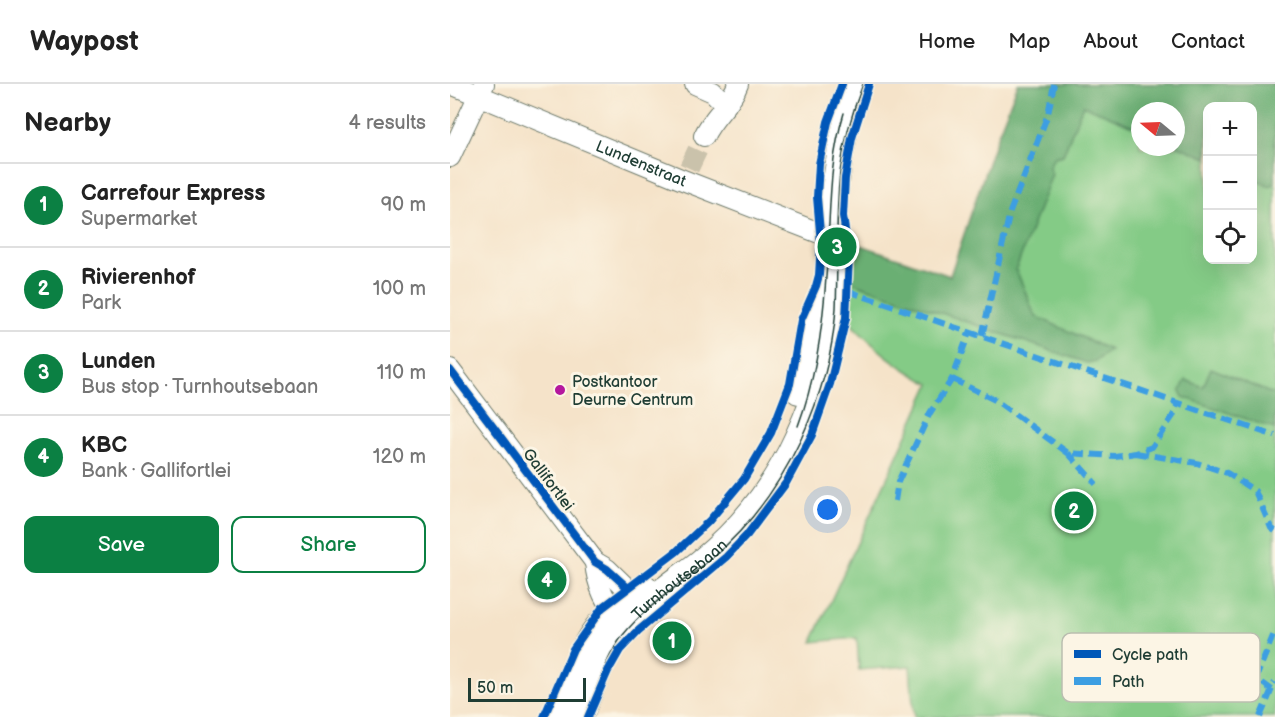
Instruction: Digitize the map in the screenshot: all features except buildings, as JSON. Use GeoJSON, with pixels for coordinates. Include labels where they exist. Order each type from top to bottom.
{"type":"FeatureCollection","features":[{"type":"Feature","properties":{"kind":"main road","name":"Turnhoutsebaan"},"geometry":{"type":"LineString","coordinates":[[555,717],[587,645],[603,621],[619,618],[640,601],[723,523],[759,478],[780,442],[795,404],[807,363],[815,315],[831,276],[837,162],[844,129],[858,84]]}},
{"type":"Feature","properties":{"kind":"main road","name":"Turnhoutsebaan"},"geometry":{"type":"LineString","coordinates":[[579,717],[607,654],[619,618]]}},
{"type":"Feature","properties":{"kind":"street","name":"Lundenstraat"},"geometry":{"type":"LineString","coordinates":[[451,84],[481,90],[686,174],[832,238]]}},
{"type":"Feature","properties":{"kind":"street"},"geometry":{"type":"LineString","coordinates":[[695,84],[713,92],[726,105]]}},
{"type":"Feature","properties":{"kind":"street"},"geometry":{"type":"LineString","coordinates":[[704,136],[710,123],[734,95],[738,84]]}},
{"type":"Feature","properties":{"kind":"street"},"geometry":{"type":"LineString","coordinates":[[450,158],[481,90]]}},
{"type":"Feature","properties":{"kind":"street","name":"Gallifortlei"},"geometry":{"type":"LineString","coordinates":[[450,370],[595,562],[607,569],[640,601]]}},
{"type":"Feature","properties":{"kind":"street","name":"Gallifortlei"},"geometry":{"type":"LineString","coordinates":[[595,562],[597,577],[606,603],[619,618]]}},
{"type":"Feature","properties":{"kind":"green space"},"geometry":{"type":"Polygon","coordinates":[[[1018,84],[1275,84],[1275,717],[914,717],[910,666],[859,670],[857,638],[812,642],[930,384],[888,357],[850,323],[852,242],[950,276],[997,137],[1018,84]]]}},
{"type":"Feature","properties":{"kind":"green space"},"geometry":{"type":"Polygon","coordinates":[[[1018,84],[1275,84],[1275,182],[1270,186],[1257,180],[1257,102],[1203,102],[1203,156],[1185,149],[1185,102],[1131,102],[1131,125],[1083,105],[1063,155],[1054,157],[1049,167],[1052,174],[1016,269],[1035,316],[1110,350],[1096,361],[1087,363],[851,282],[852,242],[950,276],[997,137],[1018,84]]]}},
{"type":"Feature","properties":{"kind":"green space"},"geometry":{"type":"Polygon","coordinates":[[[1211,368],[1275,395],[1275,429],[1183,397],[1180,391],[1186,380],[1203,387],[1211,368]]]}},
{"type":"Feature","properties":{"kind":"tunnel"},"geometry":{"type":"LineString","coordinates":[[689,168],[704,136]]}},
{"type":"Feature","properties":{"kind":"tram line"},"geometry":{"type":"LineString","coordinates":[[584,717],[606,664],[623,635],[643,614],[712,558],[739,532],[774,488],[801,439],[820,391],[832,342],[836,308],[840,172],[849,127],[863,84]]}},
{"type":"Feature","properties":{"kind":"tram line"},"geometry":{"type":"LineString","coordinates":[[798,426],[810,390],[821,333],[832,174],[844,113]]}},
{"type":"Feature","properties":{"kind":"marked path"},"geometry":{"type":"LineString","coordinates":[[982,336],[1010,212],[1048,114],[1054,84]]}},
{"type":"Feature","properties":{"kind":"marked path"},"geometry":{"type":"LineString","coordinates":[[848,291],[1275,436]]}},
{"type":"Feature","properties":{"kind":"marked path"},"geometry":{"type":"LineString","coordinates":[[895,501],[898,482],[930,413],[952,379],[969,333]]}},
{"type":"Feature","properties":{"kind":"marked path"},"geometry":{"type":"LineString","coordinates":[[952,379],[995,400],[1068,453],[1115,456],[1136,453],[1152,447],[1173,416],[1178,403]]}},
{"type":"Feature","properties":{"kind":"marked path"},"geometry":{"type":"LineString","coordinates":[[1068,453],[1096,484]]}},
{"type":"Feature","properties":{"kind":"marked path"},"geometry":{"type":"LineString","coordinates":[[1136,453],[1197,463],[1227,473],[1255,491],[1271,528],[1275,531]]}},
{"type":"Feature","properties":{"kind":"marked path"},"geometry":{"type":"LineString","coordinates":[[1260,668],[1275,631]]}},
{"type":"Feature","properties":{"kind":"marked path"},"geometry":{"type":"LineString","coordinates":[[1260,681],[1272,690]]}},
{"type":"Feature","properties":{"kind":"marked path"},"geometry":{"type":"LineString","coordinates":[[1260,717],[1275,682]]}},
{"type":"Feature","properties":{"kind":"cycle path"},"geometry":{"type":"LineString","coordinates":[[544,717],[573,649],[602,608],[676,552],[709,521],[744,479],[771,433],[790,384],[801,320],[819,275],[821,244],[817,197],[819,164],[828,122],[842,84]]}},
{"type":"Feature","properties":{"kind":"cycle path"},"geometry":{"type":"LineString","coordinates":[[588,717],[620,650],[638,631],[726,557],[747,535],[786,483],[812,435],[830,384],[846,318],[849,257],[843,216],[845,178],[852,138],[869,84]]}},
{"type":"Feature","properties":{"kind":"cycle path"},"geometry":{"type":"LineString","coordinates":[[450,370],[595,562],[607,569],[628,588]]}},
{"type":"Feature","properties":{"kind":"place","name":"Lunden"},"geometry":{"type":"Point","coordinates":[837,247]}},
{"type":"Feature","properties":{"kind":"place","name":"Postkantoor Deurne Centrum"},"geometry":{"type":"Point","coordinates":[560,390]}},
{"type":"Feature","properties":{"kind":"place","name":"Rivierenhof"},"geometry":{"type":"Point","coordinates":[1074,511]}},
{"type":"Feature","properties":{"kind":"place","name":"KBC"},"geometry":{"type":"Point","coordinates":[547,580]}},
{"type":"Feature","properties":{"kind":"place","name":"Carrefour Express"},"geometry":{"type":"Point","coordinates":[672,641]}}]}
